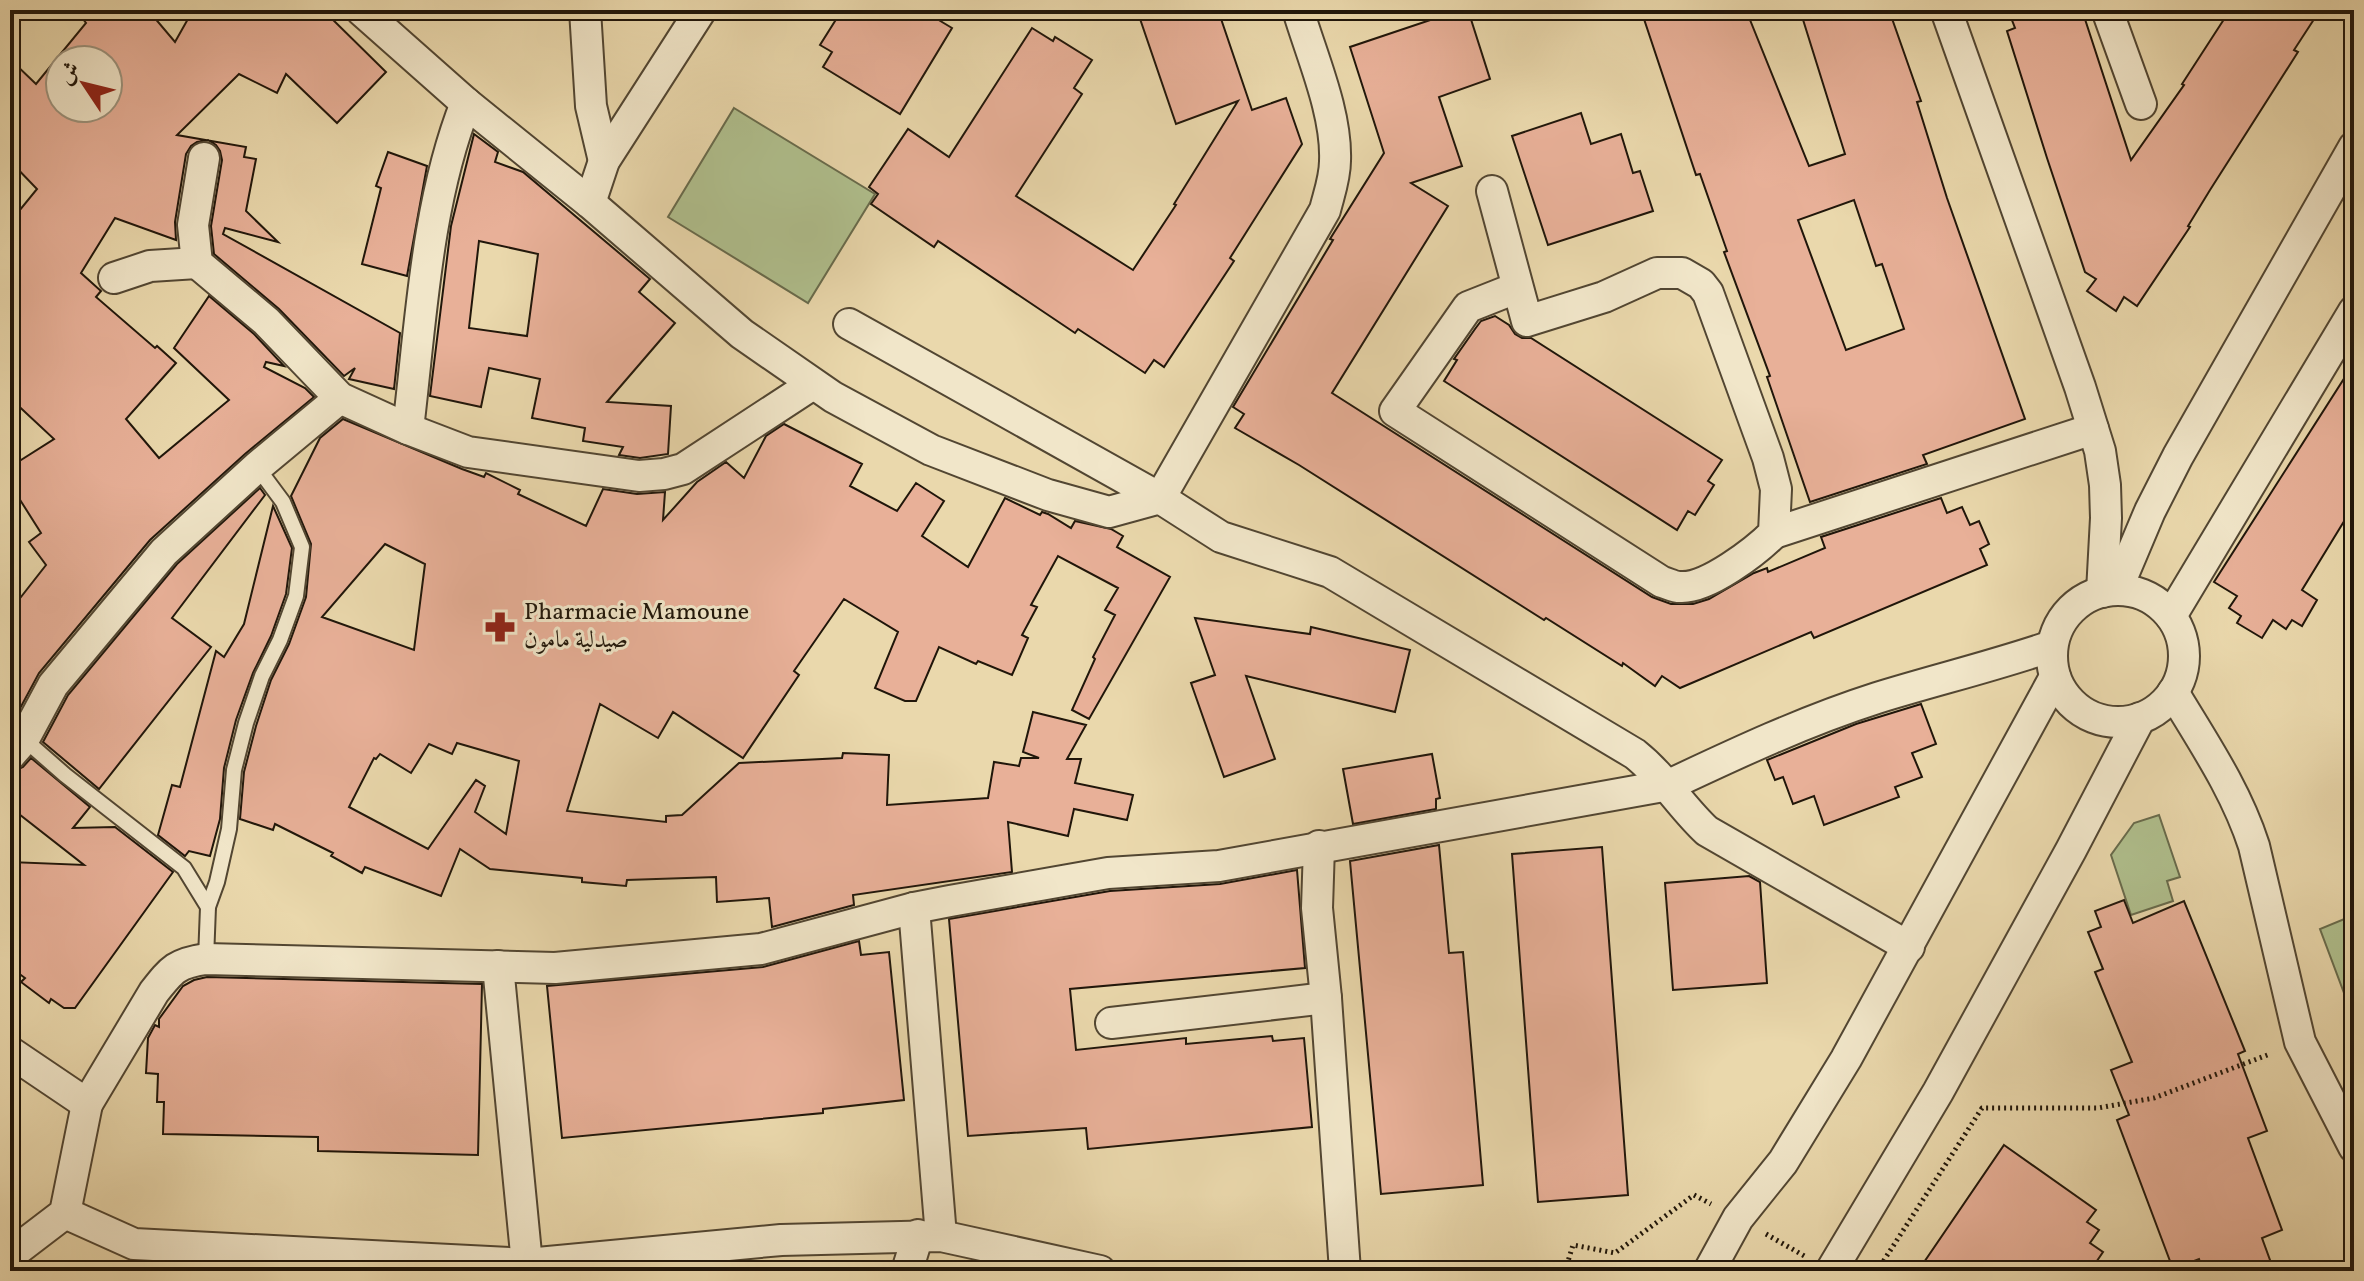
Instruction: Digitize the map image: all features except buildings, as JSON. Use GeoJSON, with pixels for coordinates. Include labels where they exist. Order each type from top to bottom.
{"type":"FeatureCollection","features":[{"type":"Feature","properties":{"kind":"street"},"geometry":{"type":"LineString","coordinates":[[361,10],[466,103],[590,203],[742,334],[813,384],[881,425],[931,450],[1048,495],[1109,512],[1160,498],[1325,210],[1335,165],[1332,123],[1298,10]]}},
{"type":"Feature","properties":{"kind":"street"},"geometry":{"type":"LineString","coordinates":[[585,10],[591,106],[604,161]]}},
{"type":"Feature","properties":{"kind":"street"},"geometry":{"type":"LineString","coordinates":[[590,203],[604,161],[701,10]]}},
{"type":"Feature","properties":{"kind":"street"},"geometry":{"type":"LineString","coordinates":[[1946,10],[2100,451],[2105,485],[2110,591]]}},
{"type":"Feature","properties":{"kind":"street"},"geometry":{"type":"LineString","coordinates":[[2107,10],[2141,104]]}},
{"type":"Feature","properties":{"kind":"street"},"geometry":{"type":"LineString","coordinates":[[408,429],[439,192],[449,146],[466,103]]}},
{"type":"Feature","properties":{"kind":"street"},"geometry":{"type":"LineString","coordinates":[[2110,591],[2178,456],[2354,147]]}},
{"type":"Feature","properties":{"kind":"street"},"geometry":{"type":"LineString","coordinates":[[197,263],[193,225],[204,158]]}},
{"type":"Feature","properties":{"kind":"street"},"geometry":{"type":"LineString","coordinates":[[1492,191],[1527,321],[1604,297],[1657,273],[1682,273],[1701,284],[1708,293],[1768,458],[1776,489],[1774,533]]}},
{"type":"Feature","properties":{"kind":"street"},"geometry":{"type":"LineString","coordinates":[[114,278],[150,266],[197,263],[266,321],[340,398],[468,452],[639,476],[664,474],[683,469],[813,384]]}},
{"type":"Feature","properties":{"kind":"street"},"geometry":{"type":"LineString","coordinates":[[1516,288],[1468,307],[1395,411],[1662,582],[1681,587],[1698,584],[1752,555],[1774,533],[2093,429]]}},
{"type":"Feature","properties":{"kind":"street"},"geometry":{"type":"LineString","coordinates":[[2171,616],[2354,311]]}},
{"type":"Feature","properties":{"kind":"street"},"geometry":{"type":"LineString","coordinates":[[849,324],[1160,498],[1221,537],[1330,572],[1635,754],[1669,785],[1682,807],[1707,831],[1909,947]]}},
{"type":"Feature","properties":{"kind":"street"},"geometry":{"type":"LineString","coordinates":[[17,747],[53,685],[164,552],[257,467],[340,398]]}},
{"type":"Feature","properties":{"kind":"street"},"geometry":{"type":"LineString","coordinates":[[2110,591],[2148,596],[2171,616],[2183,640],[2184,654],[2179,680],[2159,708],[2140,718],[2110,722],[2082,712],[2071,702],[2055,677],[2052,646],[2057,631],[2074,606],[2110,591]]}},
{"type":"Feature","properties":{"kind":"street"},"geometry":{"type":"LineString","coordinates":[[10,1255],[65,1213],[87,1104],[154,992],[167,975],[184,962],[206,959],[555,968],[761,949],[914,908],[1108,873],[1219,866],[1669,785],[1805,724],[1875,699],[2052,646]]}},
{"type":"Feature","properties":{"kind":"street"},"geometry":{"type":"LineString","coordinates":[[1709,1271],[1738,1218],[1783,1162],[1839,1072],[2055,677]]}},
{"type":"Feature","properties":{"kind":"street"},"geometry":{"type":"LineString","coordinates":[[2173,692],[2234,793],[2246,819],[2300,1042],[2354,1145]]}},
{"type":"Feature","properties":{"kind":"street"},"geometry":{"type":"LineString","coordinates":[[1831,1271],[1953,1065],[2140,718]]}},
{"type":"Feature","properties":{"kind":"street"},"geometry":{"type":"LineString","coordinates":[[1319,846],[1317,908],[1345,1271]]}},
{"type":"Feature","properties":{"kind":"street"},"geometry":{"type":"LineString","coordinates":[[907,1271],[930,1236],[914,908]]}},
{"type":"Feature","properties":{"kind":"street"},"geometry":{"type":"LineString","coordinates":[[498,966],[527,1264]]}},
{"type":"Feature","properties":{"kind":"street"},"geometry":{"type":"LineString","coordinates":[[1111,1023],[1326,998]]}},
{"type":"Feature","properties":{"kind":"street"},"geometry":{"type":"LineString","coordinates":[[10,1052],[87,1104]]}},
{"type":"Feature","properties":{"kind":"street"},"geometry":{"type":"LineString","coordinates":[[65,1213],[134,1258],[527,1264],[781,1240],[930,1236],[1100,1271]]}},
{"type":"Feature","properties":{"kind":"lane"},"geometry":{"type":"LineString","coordinates":[[206,959],[208,907],[229,829],[234,770],[262,676],[280,640],[296,596],[302,547],[283,502],[257,467]]}},
{"type":"Feature","properties":{"kind":"lane"},"geometry":{"type":"LineString","coordinates":[[17,747],[65,775],[184,868],[208,907]]}},
{"type":"Feature","properties":{"kind":"path"},"geometry":{"type":"LineString","coordinates":[[1877,1271],[1982,1108],[2098,1108],[2154,1098],[2300,1042]]}},
{"type":"Feature","properties":{"kind":"green space"},"geometry":{"type":"Polygon","coordinates":[[[734,108],[875,194],[808,303],[668,217],[734,108]]]}},
{"type":"Feature","properties":{"kind":"green space"},"geometry":{"type":"Polygon","coordinates":[[[2159,815],[2180,877],[2167,881],[2173,901],[2131,915],[2111,855],[2134,823],[2159,815]]]}},
{"type":"Feature","properties":{"kind":"green space"},"geometry":{"type":"Polygon","coordinates":[[[2354,915],[2354,989],[2344,993],[2320,929],[2354,915]]]}},
{"type":"Feature","properties":{"kind":"place","name":"Pharmacie Mamoune صيدلية مامون"},"geometry":{"type":"Point","coordinates":[500,627]}}]}
